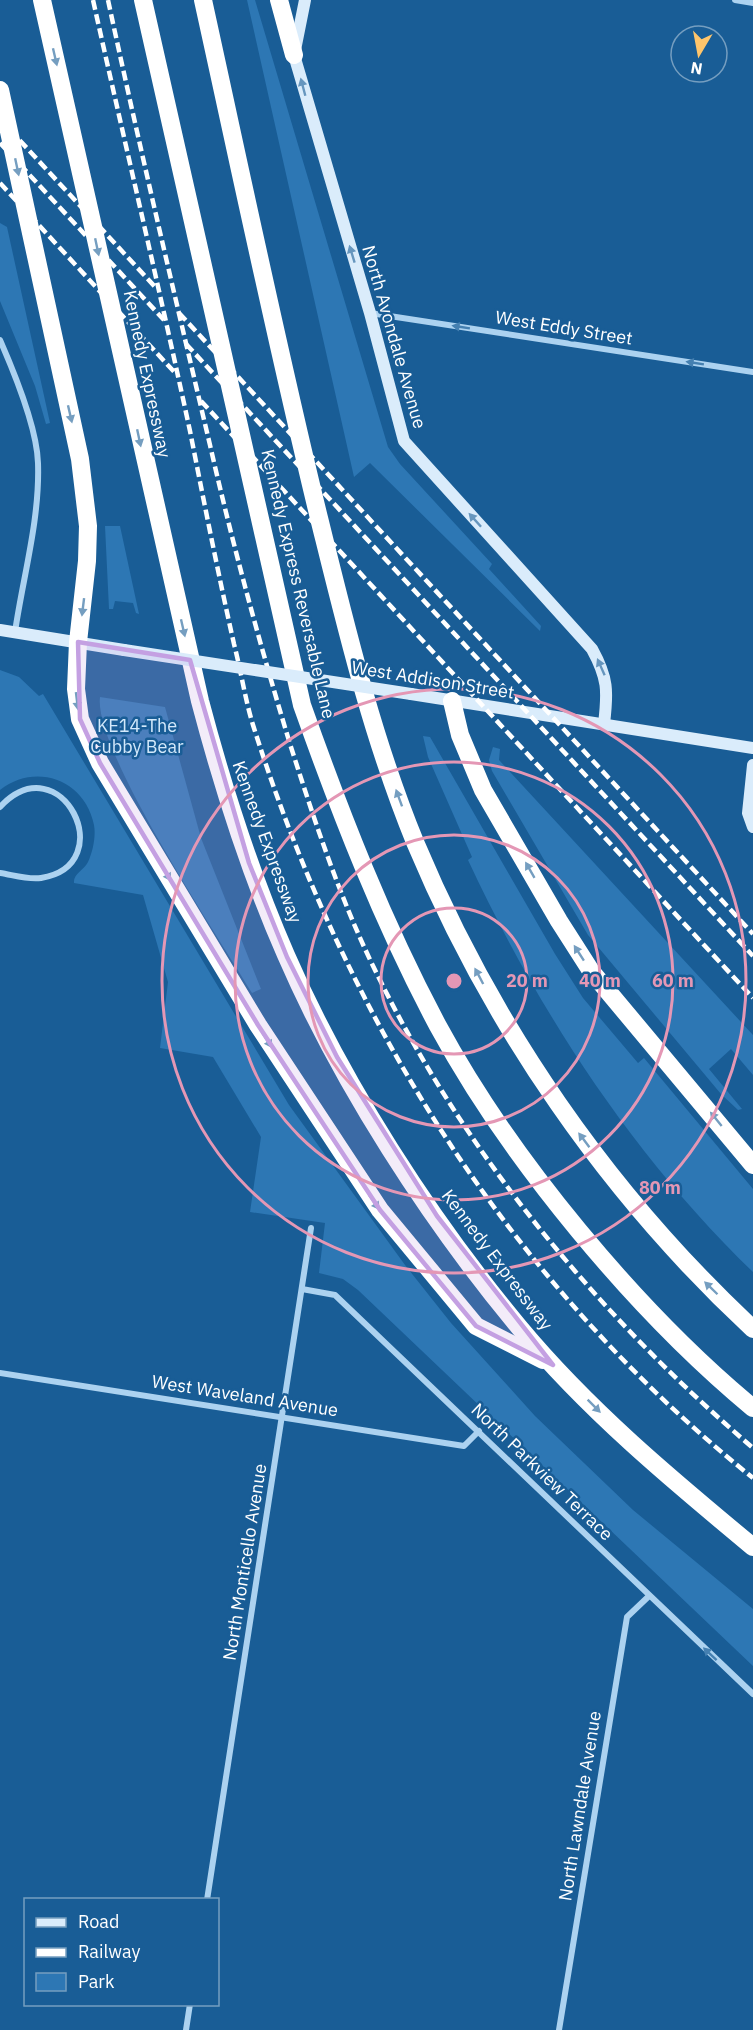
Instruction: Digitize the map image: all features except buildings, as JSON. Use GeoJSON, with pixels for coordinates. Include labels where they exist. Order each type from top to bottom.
{"type":"FeatureCollection","features":[{"type":"Feature","properties":{"kind":"highway","name":"Kennedy Expressway"},"geometry":{"type":"LineString","coordinates":[[42,0],[200,701],[216,762],[249,863],[287,957],[337,1057],[402,1166],[470,1263],[519,1327],[552,1365],[654,1465],[753,1547]]}},
{"type":"Feature","properties":{"kind":"highway","name":"Kennedy Express Reversable Lane"},"geometry":{"type":"LineString","coordinates":[[143,0],[302,705],[338,807],[388,926],[439,1027],[488,1106],[537,1177],[599,1253],[659,1319],[753,1408]]}},
{"type":"Feature","properties":{"kind":"highway"},"geometry":{"type":"LineString","coordinates":[[203,0],[285,377],[346,635],[383,755],[415,842],[495,1005],[558,1104],[613,1178],[656,1228],[701,1279],[753,1329]]}},
{"type":"Feature","properties":{"kind":"highway"},"geometry":{"type":"LineString","coordinates":[[279,0],[294,55]]}},
{"type":"Feature","properties":{"kind":"highway"},"geometry":{"type":"LineString","coordinates":[[0,90],[80,459],[88,526],[76,689],[80,719],[100,764],[258,1025],[347,1164],[416,1256],[476,1326],[552,1365]]}},
{"type":"Feature","properties":{"kind":"highway"},"geometry":{"type":"LineString","coordinates":[[452,701],[460,735],[483,790],[559,921],[591,971],[753,1165]]}},
{"type":"Feature","properties":{"kind":"street","name":"North Avondale Avenue"},"geometry":{"type":"LineString","coordinates":[[305,0],[294,55],[370,313],[404,441],[592,649],[604,671],[608,692],[604,724]]}},
{"type":"Feature","properties":{"kind":"street"},"geometry":{"type":"LineString","coordinates":[[735,0],[753,3]]}},
{"type":"Feature","properties":{"kind":"street","name":"West Eddy Street"},"geometry":{"type":"LineString","coordinates":[[370,313],[753,372]]}},
{"type":"Feature","properties":{"kind":"street"},"geometry":{"type":"LineString","coordinates":[[0,340],[11,365],[36,443],[38,462],[38,492],[15,632]]}},
{"type":"Feature","properties":{"kind":"street","name":"West Addison Street"},"geometry":{"type":"LineString","coordinates":[[0,630],[753,748]]}},
{"type":"Feature","properties":{"kind":"street"},"geometry":{"type":"LineString","coordinates":[[753,765],[748,813],[753,827]]}},
{"type":"Feature","properties":{"kind":"street"},"geometry":{"type":"LineString","coordinates":[[0,807],[20,792],[44,789],[59,795],[71,806],[79,820],[81,836],[77,852],[69,865],[55,874],[39,879],[0,873]]}},
{"type":"Feature","properties":{"kind":"street","name":"North Monticello Avenue"},"geometry":{"type":"LineString","coordinates":[[207,1898],[311,1228]]}},
{"type":"Feature","properties":{"kind":"street","name":"North Parkview Terrace"},"geometry":{"type":"LineString","coordinates":[[302,1289],[335,1295],[753,1694]]}},
{"type":"Feature","properties":{"kind":"street","name":"West Waveland Avenue"},"geometry":{"type":"LineString","coordinates":[[0,1373],[464,1446],[479,1431]]}},
{"type":"Feature","properties":{"kind":"street","name":"North Lawndale Avenue"},"geometry":{"type":"LineString","coordinates":[[559,2030],[627,1617],[649,1596]]}},
{"type":"Feature","properties":{"kind":"street"},"geometry":{"type":"LineString","coordinates":[[186,2030],[190,2006]]}},
{"type":"Feature","properties":{"kind":"highlighted area"},"geometry":{"type":"Polygon","coordinates":[[[78,642],[190,660],[249,863],[287,957],[337,1057],[437,1216],[553,1365],[476,1326],[380,1210],[258,1025],[100,763],[80,719],[78,642]]]}},
{"type":"Feature","properties":{"kind":"green space"},"geometry":{"type":"Polygon","coordinates":[[[247,0],[255,0],[388,447],[400,464],[492,564],[489,569],[541,626],[540,631],[370,463],[354,477],[247,0]]]}},
{"type":"Feature","properties":{"kind":"green space"},"geometry":{"type":"Polygon","coordinates":[[[0,223],[7,227],[50,423],[46,424],[35,386],[0,301],[0,223]]]}},
{"type":"Feature","properties":{"kind":"green space"},"geometry":{"type":"Polygon","coordinates":[[[105,526],[120,526],[139,614],[136,613],[133,603],[115,601],[113,609],[109,609],[105,526]]]}},
{"type":"Feature","properties":{"kind":"green space"},"geometry":{"type":"Polygon","coordinates":[[[0,670],[19,677],[39,696],[43,694],[289,1105],[405,1265],[451,1323],[535,1416],[633,1510],[753,1609],[753,1666],[358,1290],[343,1279],[319,1273],[325,1223],[250,1212],[261,1137],[213,1057],[160,1048],[168,982],[143,895],[74,883],[75,877],[90,858],[95,829],[89,809],[70,786],[43,777],[28,777],[0,790],[0,670]]]}},
{"type":"Feature","properties":{"kind":"green space","name":"KE14-The Cubby Bear"},"geometry":{"type":"Polygon","coordinates":[[[100,697],[165,707],[201,838],[261,989],[252,993],[161,845],[116,758],[103,723],[100,697]]]}},
{"type":"Feature","properties":{"kind":"green space"},"geometry":{"type":"Polygon","coordinates":[[[423,736],[430,737],[555,954],[583,998],[638,1063],[644,1058],[753,1189],[753,1272],[667,1180],[628,1130],[557,1026],[525,972],[468,860],[472,857],[428,757],[423,736]]]}},
{"type":"Feature","properties":{"kind":"green space"},"geometry":{"type":"Polygon","coordinates":[[[493,747],[500,749],[499,760],[753,1035],[753,1075],[731,1049],[709,1069],[742,1109],[738,1110],[721,1094],[588,935],[492,771],[489,760],[493,747]]]}},
{"type":"Feature","properties":{"kind":"railway"},"geometry":{"type":"LineString","coordinates":[[93,0],[190,431],[250,715],[291,834],[336,940],[388,1041],[447,1139],[513,1232],[585,1320],[666,1402],[753,1478]]}},
{"type":"Feature","properties":{"kind":"railway"},"geometry":{"type":"LineString","coordinates":[[108,0],[171,278],[247,595],[309,802],[329,860],[363,944],[411,1040],[451,1105],[494,1168],[540,1229],[642,1344],[753,1448]]}},
{"type":"Feature","properties":{"kind":"railway"},"geometry":{"type":"LineString","coordinates":[[0,119],[157,289]]}},
{"type":"Feature","properties":{"kind":"railway"},"geometry":{"type":"LineString","coordinates":[[0,143],[164,320]]}},
{"type":"Feature","properties":{"kind":"railway"},"geometry":{"type":"LineString","coordinates":[[0,183],[177,375]]}},
{"type":"Feature","properties":{"kind":"railway"},"geometry":{"type":"LineString","coordinates":[[179,313],[753,934]]}},
{"type":"Feature","properties":{"kind":"railway"},"geometry":{"type":"LineString","coordinates":[[186,344],[753,956]]}},
{"type":"Feature","properties":{"kind":"railway"},"geometry":{"type":"LineString","coordinates":[[201,401],[753,998]]}}]}
